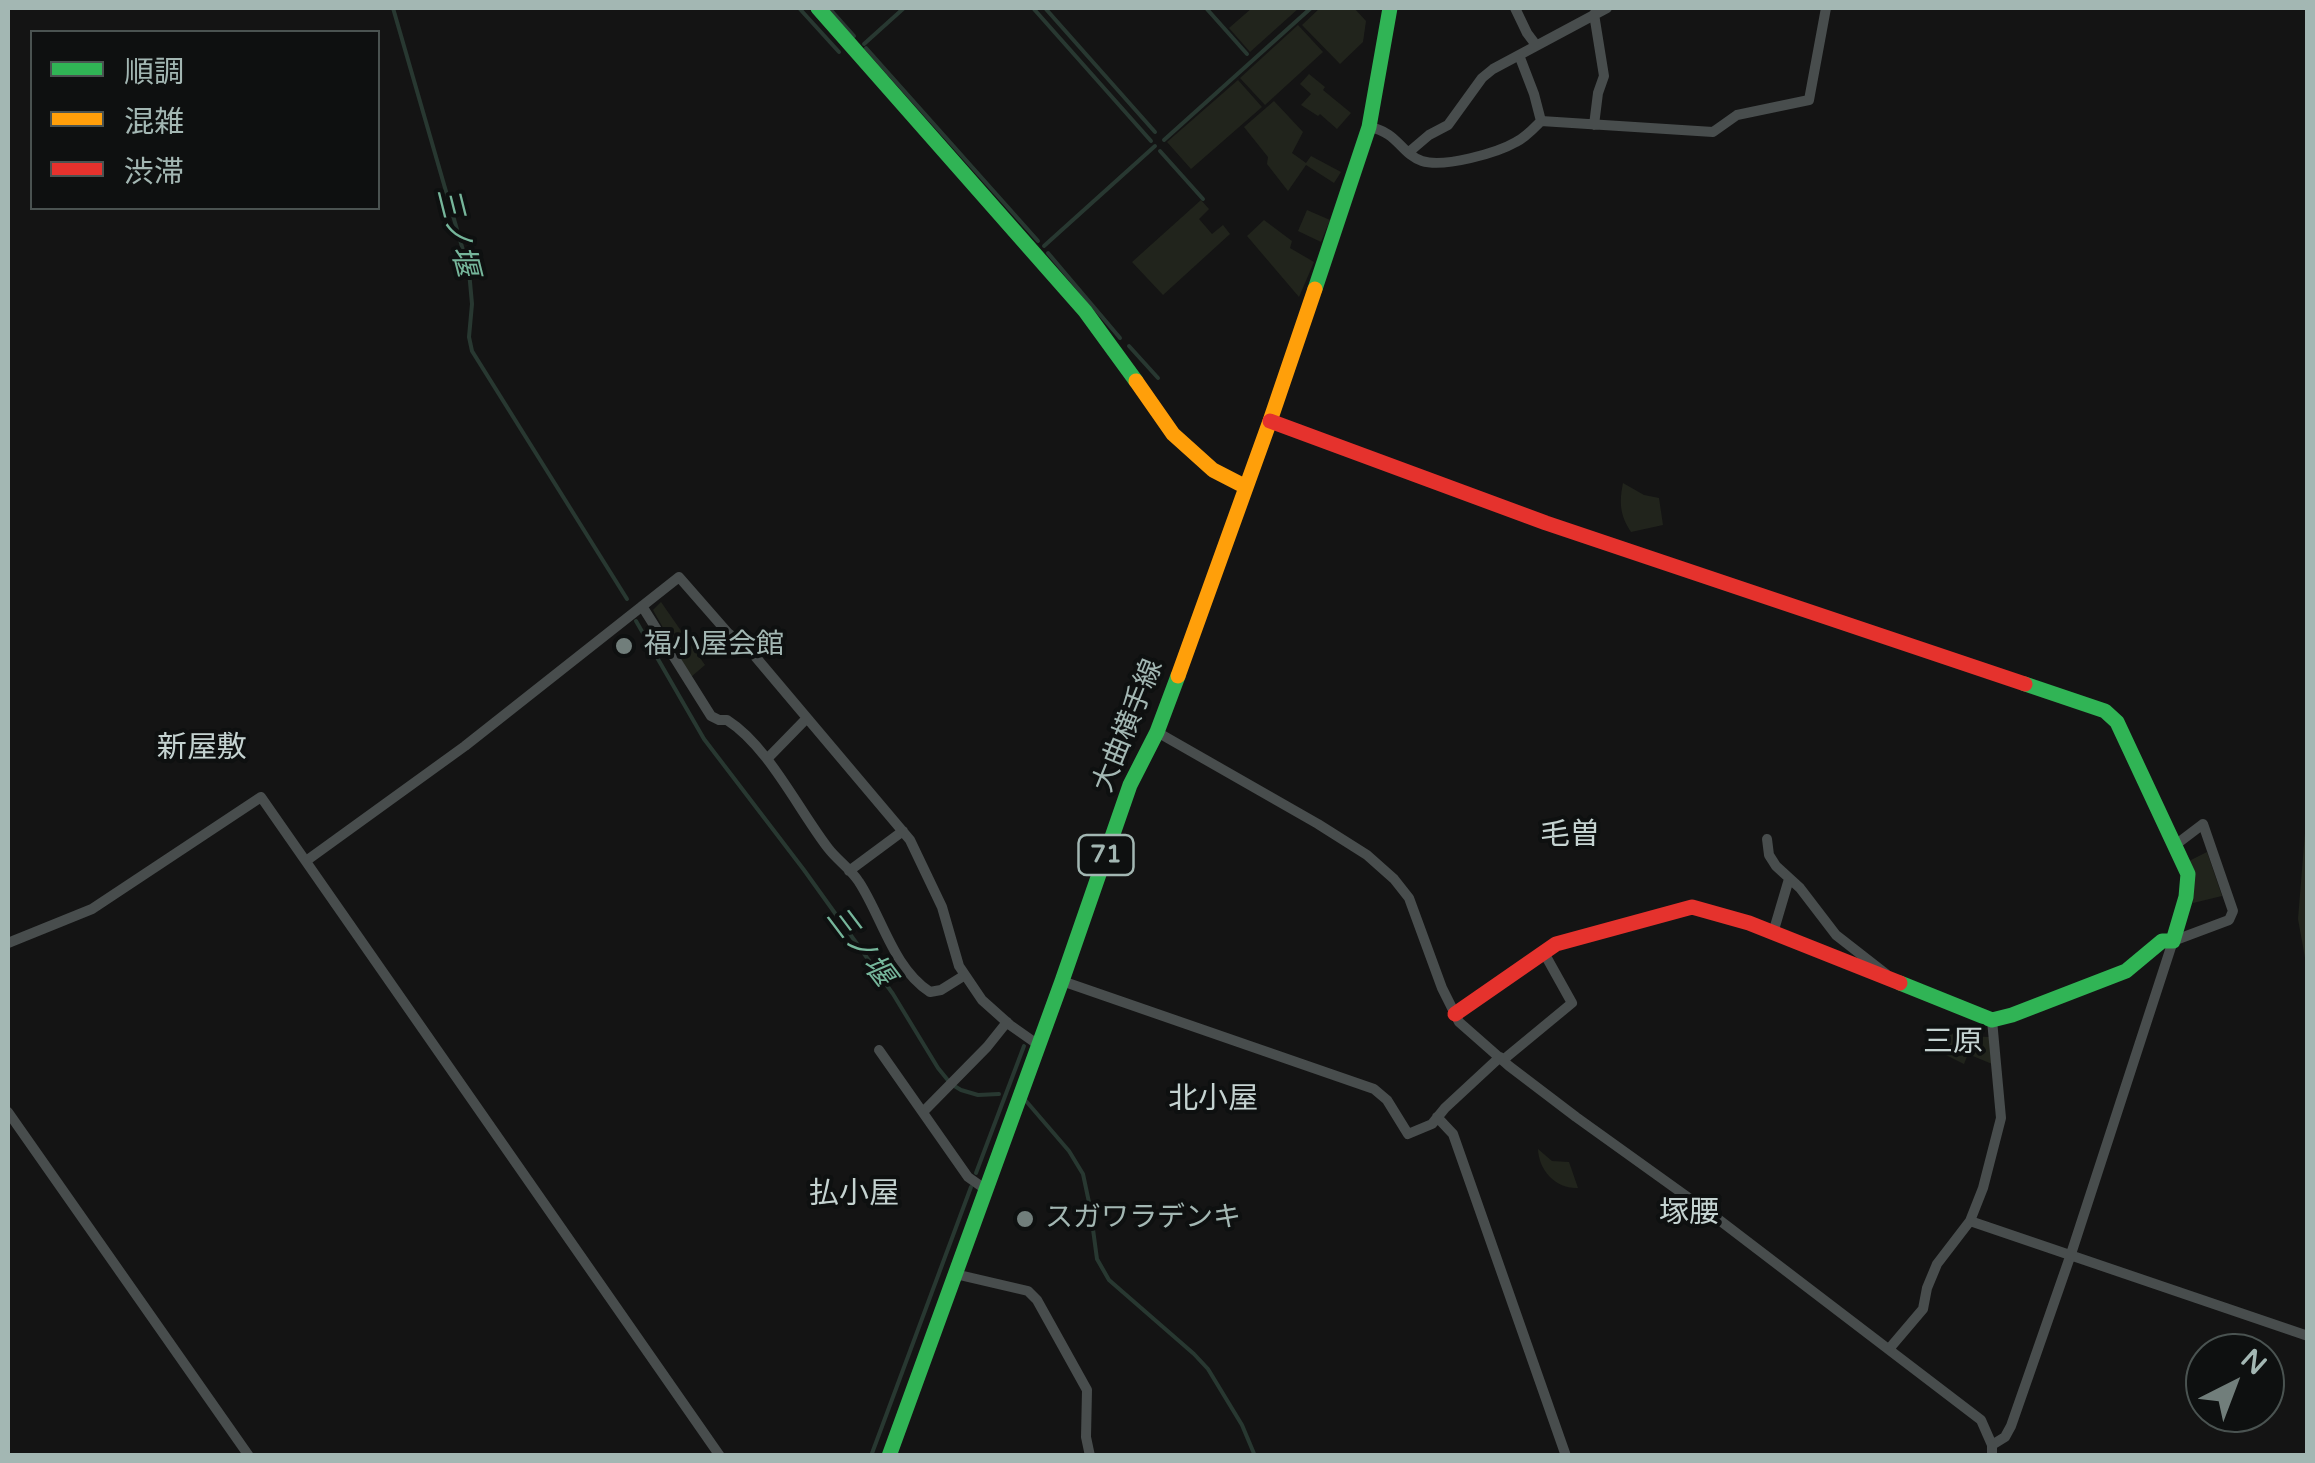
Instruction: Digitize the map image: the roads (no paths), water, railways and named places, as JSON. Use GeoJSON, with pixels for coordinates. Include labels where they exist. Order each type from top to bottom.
{"type":"FeatureCollection","features":[{"type":"Feature","properties":{"kind":"street"},"geometry":{"type":"LineString","coordinates":[[818,8],[1084,311],[1173,434],[1213,470],[1246,486]]}},
{"type":"Feature","properties":{"kind":"street","name":"大曲横手線"},"geometry":{"type":"LineString","coordinates":[[889,1456],[1130,786],[1158,732],[1270,422],[1369,127],[1390,8]]}},
{"type":"Feature","properties":{"kind":"street"},"geometry":{"type":"LineString","coordinates":[[1515,8],[1536,44]]}},
{"type":"Feature","properties":{"kind":"street"},"geometry":{"type":"LineString","coordinates":[[1409,152],[1448,125],[1482,78],[1518,54],[1607,8]]}},
{"type":"Feature","properties":{"kind":"street"},"geometry":{"type":"LineString","coordinates":[[1369,127],[1384,129],[1418,160],[1430,162],[1457,160],[1513,144],[1541,122],[1713,132],[1736,116],[1809,100],[1826,8]]}},
{"type":"Feature","properties":{"kind":"street"},"geometry":{"type":"LineString","coordinates":[[1594,14],[1604,76],[1594,125]]}},
{"type":"Feature","properties":{"kind":"street"},"geometry":{"type":"LineString","coordinates":[[1518,54],[1541,122]]}},
{"type":"Feature","properties":{"kind":"street"},"geometry":{"type":"LineString","coordinates":[[1158,732],[1368,855],[1408,898],[1459,1022],[1576,1118],[1714,1216],[1981,1420],[1992,1450],[2005,1437],[2071,1254],[2191,885],[2117,722],[2105,711],[1546,523],[1270,422]]}},
{"type":"Feature","properties":{"kind":"street"},"geometry":{"type":"LineString","coordinates":[[306,861],[465,746],[679,577],[728,633],[748,648],[910,840],[942,907],[959,966],[982,1000],[1037,1044]]}},
{"type":"Feature","properties":{"kind":"street"},"geometry":{"type":"LineString","coordinates":[[642,606],[711,716],[736,725],[766,759],[821,838],[858,880],[891,944],[922,987],[930,992],[941,990],[966,975]]}},
{"type":"Feature","properties":{"kind":"street"},"geometry":{"type":"LineString","coordinates":[[766,759],[807,718]]}},
{"type":"Feature","properties":{"kind":"street"},"geometry":{"type":"LineString","coordinates":[[8,943],[92,909],[261,798],[720,1456]]}},
{"type":"Feature","properties":{"kind":"street"},"geometry":{"type":"LineString","coordinates":[[1454,1014],[1556,944],[1692,906],[1749,923],[1992,1020],[2126,971],[2162,942],[2229,920],[2233,911],[2203,824],[2174,846]]}},
{"type":"Feature","properties":{"kind":"street"},"geometry":{"type":"LineString","coordinates":[[849,871],[903,831]]}},
{"type":"Feature","properties":{"kind":"street"},"geometry":{"type":"LineString","coordinates":[[1767,839],[1769,855],[1836,935],[1895,981]]}},
{"type":"Feature","properties":{"kind":"street"},"geometry":{"type":"LineString","coordinates":[[1773,933],[1789,879]]}},
{"type":"Feature","properties":{"kind":"street"},"geometry":{"type":"LineString","coordinates":[[1062,981],[1374,1089],[1387,1100],[1408,1134],[1432,1124],[1501,1059],[1572,1003],[1543,951]]}},
{"type":"Feature","properties":{"kind":"street"},"geometry":{"type":"LineString","coordinates":[[1889,1349],[1923,1309],[1937,1264],[1970,1222],[1983,1188],[2000,1118],[1992,1020]]}},
{"type":"Feature","properties":{"kind":"street"},"geometry":{"type":"LineString","coordinates":[[924,1112],[1007,1022]]}},
{"type":"Feature","properties":{"kind":"street"},"geometry":{"type":"LineString","coordinates":[[879,1050],[968,1177],[985,1188]]}},
{"type":"Feature","properties":{"kind":"street"},"geometry":{"type":"LineString","coordinates":[[8,1112],[249,1456]]}},
{"type":"Feature","properties":{"kind":"street"},"geometry":{"type":"LineString","coordinates":[[1437,1117],[1453,1134],[1566,1456]]}},
{"type":"Feature","properties":{"kind":"street"},"geometry":{"type":"LineString","coordinates":[[1970,1222],[2308,1336]]}},
{"type":"Feature","properties":{"kind":"street"},"geometry":{"type":"LineString","coordinates":[[956,1274],[1028,1291],[1037,1300],[1087,1390],[1086,1437],[1090,1456]]}},
{"type":"Feature","properties":{"kind":"waterway","name":"三ノ堰"},"geometry":{"type":"LineString","coordinates":[[393,8],[469,271],[472,351],[627,599]]}},
{"type":"Feature","properties":{"kind":"waterway"},"geometry":{"type":"LineString","coordinates":[[799,8],[839,52]]}},
{"type":"Feature","properties":{"kind":"waterway"},"geometry":{"type":"LineString","coordinates":[[829,8],[854,36]]}},
{"type":"Feature","properties":{"kind":"waterway"},"geometry":{"type":"LineString","coordinates":[[864,44],[904,8]]}},
{"type":"Feature","properties":{"kind":"waterway"},"geometry":{"type":"LineString","coordinates":[[1033,8],[1151,141]]}},
{"type":"Feature","properties":{"kind":"waterway"},"geometry":{"type":"LineString","coordinates":[[1045,8],[1155,132]]}},
{"type":"Feature","properties":{"kind":"waterway"},"geometry":{"type":"LineString","coordinates":[[1206,8],[1247,54]]}},
{"type":"Feature","properties":{"kind":"waterway"},"geometry":{"type":"LineString","coordinates":[[1164,140],[1311,8]]}},
{"type":"Feature","properties":{"kind":"waterway"},"geometry":{"type":"LineString","coordinates":[[866,48],[1038,241]]}},
{"type":"Feature","properties":{"kind":"waterway"},"geometry":{"type":"LineString","coordinates":[[1044,246],[1155,146]]}},
{"type":"Feature","properties":{"kind":"waterway"},"geometry":{"type":"LineString","coordinates":[[1160,151],[1203,199]]}},
{"type":"Feature","properties":{"kind":"waterway"},"geometry":{"type":"LineString","coordinates":[[1048,253],[1120,338]]}},
{"type":"Feature","properties":{"kind":"waterway"},"geometry":{"type":"LineString","coordinates":[[1129,346],[1158,378]]}},
{"type":"Feature","properties":{"kind":"waterway","name":"三ノ堰"},"geometry":{"type":"LineString","coordinates":[[636,621],[704,739],[893,994],[938,1068],[961,1090],[978,1095],[999,1094]]}},
{"type":"Feature","properties":{"kind":"waterway"},"geometry":{"type":"LineString","coordinates":[[976,1173],[1024,1046]]}},
{"type":"Feature","properties":{"kind":"waterway","name":"三ノ堰"},"geometry":{"type":"LineString","coordinates":[[1026,1101],[1069,1151],[1083,1174],[1097,1259],[1109,1280],[1208,1369],[1242,1425],[1255,1456]]}},
{"type":"Feature","properties":{"kind":"waterway"},"geometry":{"type":"LineString","coordinates":[[871,1456],[971,1187]]}},
{"type":"Feature","properties":{"kind":"place","name":"福小屋会館"},"geometry":{"type":"Point","coordinates":[624,646]}},
{"type":"Feature","properties":{"kind":"place","name":"スガワラデンキ"},"geometry":{"type":"Point","coordinates":[1025,1219]}},
{"type":"Feature","properties":{"kind":"district","name":"新屋敷"},"geometry":{"type":"Point","coordinates":[202,749]}},
{"type":"Feature","properties":{"kind":"district","name":"毛曽"},"geometry":{"type":"Point","coordinates":[1570,836]}},
{"type":"Feature","properties":{"kind":"district","name":"三原"},"geometry":{"type":"Point","coordinates":[1953,1043]}},
{"type":"Feature","properties":{"kind":"district","name":"北小屋"},"geometry":{"type":"Point","coordinates":[1213,1100]}},
{"type":"Feature","properties":{"kind":"district","name":"払小屋"},"geometry":{"type":"Point","coordinates":[854,1195]}},
{"type":"Feature","properties":{"kind":"district","name":"塚腰"},"geometry":{"type":"Point","coordinates":[1689,1214]}}]}
